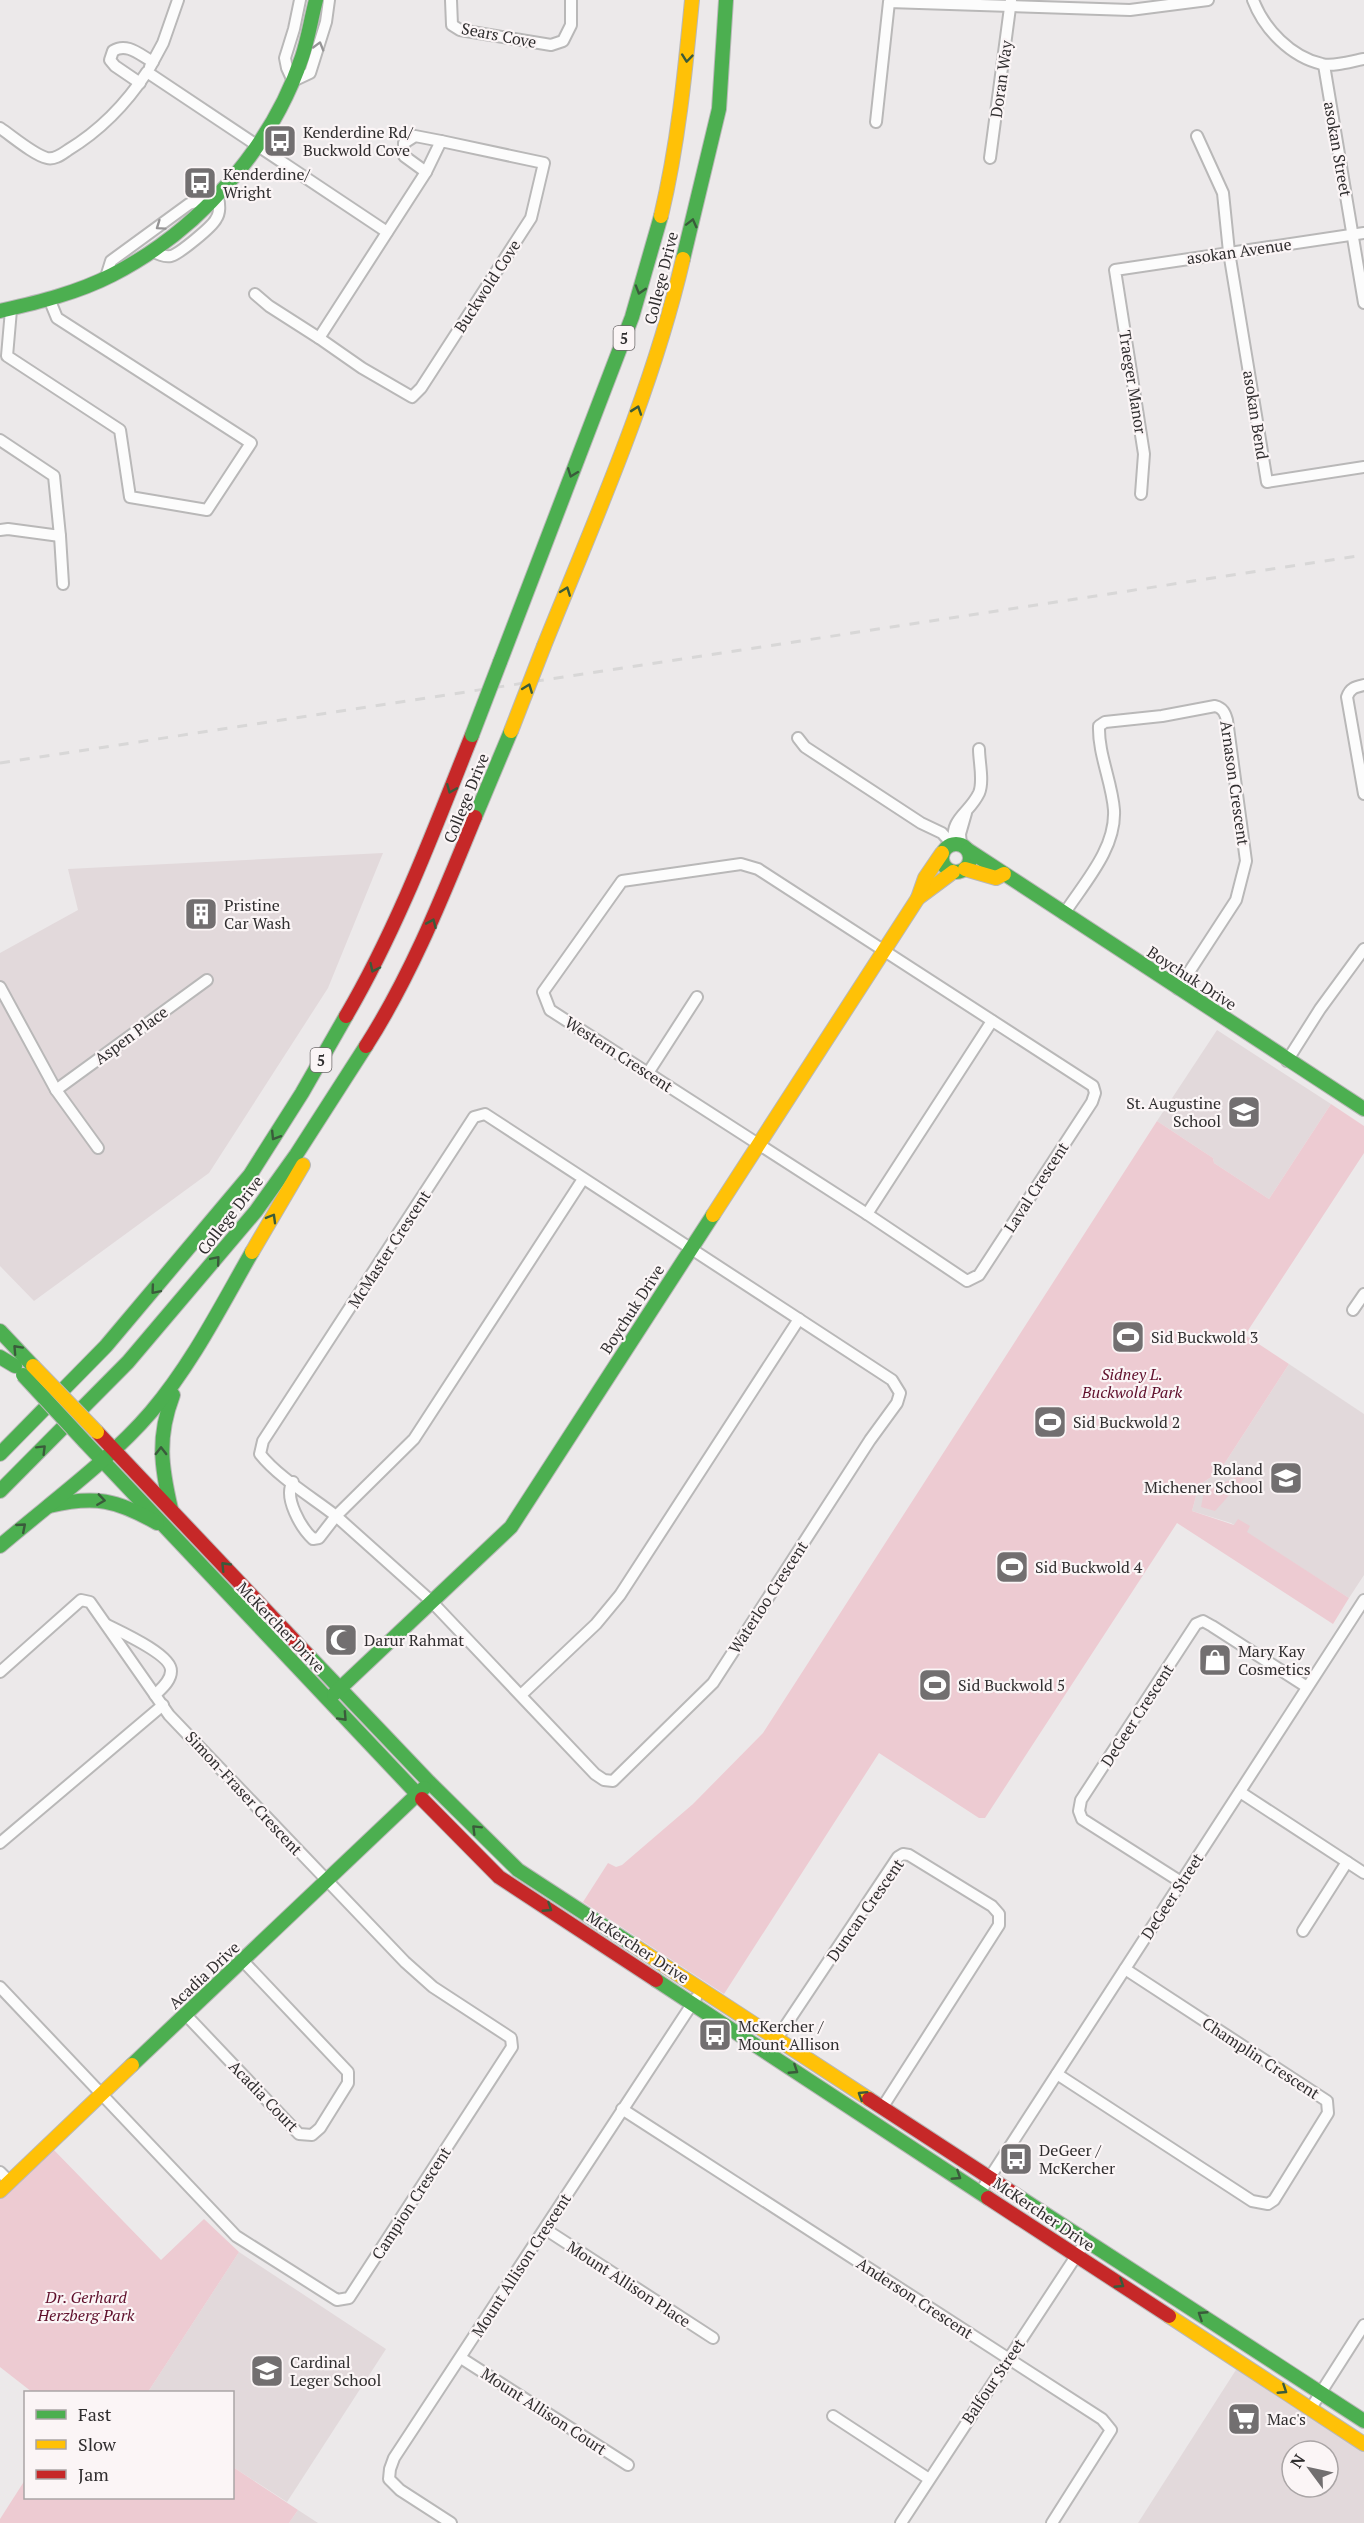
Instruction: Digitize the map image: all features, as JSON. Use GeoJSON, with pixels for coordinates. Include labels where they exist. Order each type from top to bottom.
{"type":"FeatureCollection","features":[{"type":"Feature","properties":{"kind":"main road"},"geometry":{"type":"LineString","coordinates":[[5,310],[50,301],[106,277],[153,252],[214,200],[258,145],[293,81],[306,44],[316,0]]}},
{"type":"Feature","properties":{"kind":"main road","name":"College Drive"},"geometry":{"type":"LineString","coordinates":[[0,1454],[106,1346],[250,1175],[302,1093],[373,969],[410,890],[472,735],[632,317],[653,248],[671,175],[681,111],[692,0]]}},
{"type":"Feature","properties":{"kind":"main road","name":"College Drive"},"geometry":{"type":"LineString","coordinates":[[0,1491],[128,1362],[256,1211],[297,1155],[387,1013],[429,929],[511,731],[633,422],[669,319],[719,109],[726,0]]}},
{"type":"Feature","properties":{"kind":"main road"},"geometry":{"type":"LineString","coordinates":[[953,848],[970,858],[959,871],[943,864],[953,848]]}},
{"type":"Feature","properties":{"kind":"main road","name":"Boychuk Drive"},"geometry":{"type":"LineString","coordinates":[[328,1700],[512,1527],[885,950],[918,898],[925,878],[953,848],[1004,874],[1364,1109]]}},
{"type":"Feature","properties":{"kind":"main road","name":"Boychuk Drive"},"geometry":{"type":"LineString","coordinates":[[918,898],[959,871],[996,878],[1004,874]]}},
{"type":"Feature","properties":{"kind":"main road"},"geometry":{"type":"LineString","coordinates":[[171,1509],[159,1454],[163,1417],[190,1359],[343,1098],[387,1013]]}},
{"type":"Feature","properties":{"kind":"main road","name":"McKercher Drive"},"geometry":{"type":"LineString","coordinates":[[0,1331],[23,1369],[100,1460],[417,1795],[499,1877],[1364,2444]]}},
{"type":"Feature","properties":{"kind":"main road"},"geometry":{"type":"LineString","coordinates":[[0,1440],[106,1346]]}},
{"type":"Feature","properties":{"kind":"main road","name":"McKercher Drive"},"geometry":{"type":"LineString","coordinates":[[0,1351],[97,1432],[429,1782],[518,1870],[1364,2421]]}},
{"type":"Feature","properties":{"kind":"main road"},"geometry":{"type":"LineString","coordinates":[[0,1357],[23,1369]]}},
{"type":"Feature","properties":{"kind":"main road"},"geometry":{"type":"LineString","coordinates":[[0,1546],[138,1428],[190,1359]]}},
{"type":"Feature","properties":{"kind":"main road"},"geometry":{"type":"LineString","coordinates":[[44,1508],[90,1498],[122,1503],[158,1523]]}},
{"type":"Feature","properties":{"kind":"main road","name":"Acadia Drive"},"geometry":{"type":"LineString","coordinates":[[3,2181],[102,2094],[429,1782]]}},
{"type":"Feature","properties":{"kind":"street"},"geometry":{"type":"LineString","coordinates":[[0,128],[42,156],[55,158],[84,140],[109,120],[140,83],[163,43],[178,0]]}},
{"type":"Feature","properties":{"kind":"street"},"geometry":{"type":"LineString","coordinates":[[300,0],[285,58],[286,68],[293,81],[310,73],[326,22],[329,0]]}},
{"type":"Feature","properties":{"kind":"street","name":"Sears Cove"},"geometry":{"type":"LineString","coordinates":[[451,0],[452,25],[460,30],[551,45],[563,41],[571,25],[572,0]]}},
{"type":"Feature","properties":{"kind":"street"},"geometry":{"type":"LineString","coordinates":[[876,122],[890,3],[1130,5],[1208,0]]}},
{"type":"Feature","properties":{"kind":"street"},"geometry":{"type":"LineString","coordinates":[[1253,0],[1267,27],[1296,53],[1324,65],[1364,59]]}},
{"type":"Feature","properties":{"kind":"street","name":"Doran Way"},"geometry":{"type":"LineString","coordinates":[[990,158],[1011,4]]}},
{"type":"Feature","properties":{"kind":"street"},"geometry":{"type":"LineString","coordinates":[[140,83],[115,66],[110,60],[113,51],[120,47],[128,47],[150,67],[258,145],[387,232]]}},
{"type":"Feature","properties":{"kind":"street","name":"asokan Street"},"geometry":{"type":"LineString","coordinates":[[1324,65],[1333,128],[1359,233],[1364,303]]}},
{"type":"Feature","properties":{"kind":"street","name":"Buckwold Cove"},"geometry":{"type":"LineString","coordinates":[[255,294],[269,306],[362,368],[412,397],[421,388],[531,218],[544,163],[415,136],[404,142],[404,156],[426,172]]}},
{"type":"Feature","properties":{"kind":"street"},"geometry":{"type":"LineString","coordinates":[[1197,136],[1223,193],[1229,252]]}},
{"type":"Feature","properties":{"kind":"street"},"geometry":{"type":"LineString","coordinates":[[319,338],[426,172],[441,141]]}},
{"type":"Feature","properties":{"kind":"street"},"geometry":{"type":"LineString","coordinates":[[106,277],[111,261],[189,204],[214,200]]}},
{"type":"Feature","properties":{"kind":"street","name":"asokan Avenue"},"geometry":{"type":"LineString","coordinates":[[1115,270],[1359,233]]}},
{"type":"Feature","properties":{"kind":"street","name":"asokan Bend"},"geometry":{"type":"LineString","coordinates":[[1229,252],[1267,482],[1364,467]]}},
{"type":"Feature","properties":{"kind":"street","name":"Traeger Manor"},"geometry":{"type":"LineString","coordinates":[[1115,270],[1144,454],[1142,494]]}},
{"type":"Feature","properties":{"kind":"street"},"geometry":{"type":"LineString","coordinates":[[5,310],[7,356],[120,430],[130,496],[207,510],[251,443],[57,318],[50,301]]}},
{"type":"Feature","properties":{"kind":"street"},"geometry":{"type":"LineString","coordinates":[[0,440],[54,476],[63,584]]}},
{"type":"Feature","properties":{"kind":"street"},"geometry":{"type":"LineString","coordinates":[[0,530],[60,536]]}},
{"type":"Feature","properties":{"kind":"street"},"geometry":{"type":"LineString","coordinates":[[1364,685],[1354,687],[1349,691],[1347,698],[1364,794]]}},
{"type":"Feature","properties":{"kind":"street","name":"Arnason Crescent"},"geometry":{"type":"LineString","coordinates":[[1064,914],[1107,846],[1112,829],[1114,809],[1099,726],[1105,722],[1162,716],[1215,706],[1220,708],[1227,720],[1246,861],[1236,900],[1178,988]]}},
{"type":"Feature","properties":{"kind":"street"},"geometry":{"type":"LineString","coordinates":[[798,738],[805,747],[921,823],[942,833],[953,848],[960,834],[966,812],[979,792],[981,782],[979,749]]}},
{"type":"Feature","properties":{"kind":"street","name":"Western Crescent"},"geometry":{"type":"LineString","coordinates":[[759,1144],[550,1010],[543,992],[622,881],[741,864],[758,869],[885,950]]}},
{"type":"Feature","properties":{"kind":"street"},"geometry":{"type":"LineString","coordinates":[[1287,1060],[1320,1009],[1364,949]]}},
{"type":"Feature","properties":{"kind":"street","name":"Laval Crescent"},"geometry":{"type":"LineString","coordinates":[[759,1144],[967,1281],[979,1275],[1092,1102],[1095,1093],[1093,1086],[885,950]]}},
{"type":"Feature","properties":{"kind":"street","name":"Aspen Place"},"geometry":{"type":"LineString","coordinates":[[56,1090],[207,980]]}},
{"type":"Feature","properties":{"kind":"street"},"geometry":{"type":"LineString","coordinates":[[0,987],[56,1090],[98,1148]]}},
{"type":"Feature","properties":{"kind":"street"},"geometry":{"type":"LineString","coordinates":[[648,1073],[697,997]]}},
{"type":"Feature","properties":{"kind":"street"},"geometry":{"type":"LineString","coordinates":[[867,1214],[992,1021]]}},
{"type":"Feature","properties":{"kind":"street","name":"McMaster Crescent"},"geometry":{"type":"LineString","coordinates":[[431,1601],[336,1516],[269,1465],[260,1454],[263,1441],[474,1116],[485,1114],[689,1250]]}},
{"type":"Feature","properties":{"kind":"street"},"geometry":{"type":"LineString","coordinates":[[293,1482],[289,1489],[289,1497],[307,1533],[313,1539],[319,1538],[336,1516],[414,1439],[583,1179]]}},
{"type":"Feature","properties":{"kind":"street","name":"Waterloo Crescent"},"geometry":{"type":"LineString","coordinates":[[431,1601],[595,1774],[604,1780],[614,1781],[713,1683],[870,1440],[897,1403],[900,1393],[892,1380],[689,1250]]}},
{"type":"Feature","properties":{"kind":"street"},"geometry":{"type":"LineString","coordinates":[[1353,1310],[1364,1293]]}},
{"type":"Feature","properties":{"kind":"street"},"geometry":{"type":"LineString","coordinates":[[520,1695],[596,1624],[620,1595],[799,1319]]}},
{"type":"Feature","properties":{"kind":"street","name":"Simon-Fraser Crescent"},"geometry":{"type":"LineString","coordinates":[[0,1672],[81,1600],[90,1602],[163,1705],[326,1880]]}},
{"type":"Feature","properties":{"kind":"street","name":"DeGeer Street"},"geometry":{"type":"LineString","coordinates":[[981,2191],[1364,1600]]}},
{"type":"Feature","properties":{"kind":"street","name":"DeGeer Crescent"},"geometry":{"type":"LineString","coordinates":[[1181,1882],[1082,1819],[1079,1811],[1081,1800],[1196,1624],[1203,1621],[1212,1626],[1307,1688]]}},
{"type":"Feature","properties":{"kind":"street","name":"Simon-Fraser Crescent"},"geometry":{"type":"LineString","coordinates":[[106,1624],[148,1647],[168,1662],[171,1668],[170,1676],[155,1695]]}},
{"type":"Feature","properties":{"kind":"street"},"geometry":{"type":"LineString","coordinates":[[0,1843],[163,1705]]}},
{"type":"Feature","properties":{"kind":"street"},"geometry":{"type":"LineString","coordinates":[[1240,1792],[1364,1873]]}},
{"type":"Feature","properties":{"kind":"street","name":"Duncan Crescent"},"geometry":{"type":"LineString","coordinates":[[776,2040],[898,1857],[903,1854],[909,1855],[992,1906],[999,1914],[999,1925],[882,2108]]}},
{"type":"Feature","properties":{"kind":"street"},"geometry":{"type":"LineString","coordinates":[[1303,1931],[1347,1862]]}},
{"type":"Feature","properties":{"kind":"street","name":"Campion Crescent"},"geometry":{"type":"LineString","coordinates":[[102,2094],[236,2236],[337,2300],[349,2298],[512,2047],[512,2038],[418,1976],[326,1880]]}},
{"type":"Feature","properties":{"kind":"street","name":"Acadia Court"},"geometry":{"type":"LineString","coordinates":[[186,2015],[299,2134],[307,2136],[316,2132],[348,2083],[348,2072],[243,1961]]}},
{"type":"Feature","properties":{"kind":"street","name":"Champlin Crescent"},"geometry":{"type":"LineString","coordinates":[[1057,2074],[1252,2201],[1268,2204],[1274,2200],[1328,2113],[1327,2101],[1125,1969]]}},
{"type":"Feature","properties":{"kind":"street"},"geometry":{"type":"LineString","coordinates":[[0,1987],[102,2094]]}},
{"type":"Feature","properties":{"kind":"street","name":"Mount Allison Crescent"},"geometry":{"type":"LineString","coordinates":[[451,2523],[399,2490],[389,2479],[394,2458],[701,1990]]}},
{"type":"Feature","properties":{"kind":"street","name":"Anderson Crescent"},"geometry":{"type":"LineString","coordinates":[[622,2109],[1102,2419],[1111,2430],[1052,2523]]}},
{"type":"Feature","properties":{"kind":"street","name":"Mount Allison Place"},"geometry":{"type":"LineString","coordinates":[[545,2229],[713,2338]]}},
{"type":"Feature","properties":{"kind":"street","name":"Balfour Street"},"geometry":{"type":"LineString","coordinates":[[901,2523],[1086,2241]]}},
{"type":"Feature","properties":{"kind":"street"},"geometry":{"type":"LineString","coordinates":[[1311,2408],[1364,2325]]}},
{"type":"Feature","properties":{"kind":"street","name":"Mount Allison Court"},"geometry":{"type":"LineString","coordinates":[[461,2358],[628,2465]]}},
{"type":"Feature","properties":{"kind":"street"},"geometry":{"type":"LineString","coordinates":[[833,2416],[929,2479]]}},
{"type":"Feature","properties":{"kind":"shaded area"},"geometry":{"type":"Polygon","coordinates":[[[383,853],[328,988],[209,1173],[34,1301],[0,1266],[0,953],[78,910],[68,869],[383,853]]]}},
{"type":"Feature","properties":{"kind":"shaded area","name":"St. Augustine School"},"geometry":{"type":"Polygon","coordinates":[[[1217,1030],[1331,1104],[1269,1199],[1214,1163],[1213,1158],[1157,1121],[1217,1030]]]}},
{"type":"Feature","properties":{"kind":"shaded area","name":"Roland Michener School"},"geometry":{"type":"Polygon","coordinates":[[[1289,1364],[1364,1414],[1364,1575],[1349,1598],[1231,1523],[1192,1511],[1199,1485],[1219,1472],[1289,1364]]]}},
{"type":"Feature","properties":{"kind":"shaded area","name":"Cardinal Leger School"},"geometry":{"type":"Polygon","coordinates":[[[239,2252],[386,2349],[287,2502],[234,2468],[234,2391],[149,2391],[239,2252]]]}},
{"type":"Feature","properties":{"kind":"shaded area"},"geometry":{"type":"Polygon","coordinates":[[[1241,2362],[1364,2444],[1364,2523],[1138,2523],[1241,2362]]]}},
{"type":"Feature","properties":{"kind":"shaded area"},"geometry":{"type":"Polygon","coordinates":[[[298,2510],[318,2523],[289,2523],[298,2510]]]}},
{"type":"Feature","properties":{"kind":"green space","name":"Sidney L. Buckwold Park"},"geometry":{"type":"Polygon","coordinates":[[[1331,1104],[1364,1126],[1364,1153],[1245,1335],[1289,1364],[1219,1472],[1199,1485],[1192,1511],[1234,1525],[1238,1519],[1250,1526],[1247,1532],[1349,1598],[1333,1624],[1177,1523],[985,1818],[979,1818],[879,1753],[724,1994],[583,1902],[608,1863],[616,1867],[622,1865],[693,1804],[763,1733],[1157,1121],[1213,1158],[1214,1163],[1269,1199],[1331,1104]]]}},
{"type":"Feature","properties":{"kind":"green space"},"geometry":{"type":"Polygon","coordinates":[[[1252,1470],[1215,1511],[1201,1507],[1204,1492],[1252,1470]]]}},
{"type":"Feature","properties":{"kind":"green space","name":"Dr. Gerhard Herzberg Park"},"geometry":{"type":"Polygon","coordinates":[[[49,2145],[161,2260],[204,2219],[239,2252],[149,2391],[31,2391],[0,2367],[0,2191],[49,2145]]]}},
{"type":"Feature","properties":{"kind":"green space"},"geometry":{"type":"Polygon","coordinates":[[[234,2468],[298,2510],[289,2523],[0,2523],[0,2519],[24,2482],[24,2499],[234,2499],[234,2468]]]}},
{"type":"Feature","properties":{"kind":"railway"},"geometry":{"type":"LineString","coordinates":[[0,763],[1364,555]]}},
{"type":"Feature","properties":{"kind":"traffic: fast"},"geometry":{"type":"LineString","coordinates":[[0,311],[71,292],[112,275],[144,257],[202,211],[228,184],[251,155],[271,124],[302,57],[316,0]]}},
{"type":"Feature","properties":{"kind":"traffic: fast"},"geometry":{"type":"LineString","coordinates":[[683,259],[719,109],[726,0]]}},
{"type":"Feature","properties":{"kind":"traffic: fast"},"geometry":{"type":"LineString","coordinates":[[500,662],[632,317],[661,216]]}},
{"type":"Feature","properties":{"kind":"traffic: fast"},"geometry":{"type":"LineString","coordinates":[[472,735],[500,662]]}},
{"type":"Feature","properties":{"kind":"traffic: fast"},"geometry":{"type":"LineString","coordinates":[[475,817],[511,731]]}},
{"type":"Feature","properties":{"kind":"traffic: fast"},"geometry":{"type":"LineString","coordinates":[[956,844],[966,848],[970,858],[966,868],[956,872],[946,868],[942,858],[946,848],[956,844]]}},
{"type":"Feature","properties":{"kind":"traffic: fast"},"geometry":{"type":"LineString","coordinates":[[968,850],[1364,1109]]}},
{"type":"Feature","properties":{"kind":"traffic: fast"},"geometry":{"type":"LineString","coordinates":[[0,1454],[106,1346],[250,1175],[302,1093],[346,1016]]}},
{"type":"Feature","properties":{"kind":"traffic: fast"},"geometry":{"type":"LineString","coordinates":[[0,1491],[128,1362],[256,1211],[296,1155],[366,1046]]}},
{"type":"Feature","properties":{"kind":"traffic: fast"},"geometry":{"type":"LineString","coordinates":[[334,1694],[511,1527],[713,1215]]}},
{"type":"Feature","properties":{"kind":"traffic: fast"},"geometry":{"type":"LineString","coordinates":[[0,1546],[98,1464],[151,1412],[193,1355],[252,1252]]}},
{"type":"Feature","properties":{"kind":"traffic: fast"},"geometry":{"type":"LineString","coordinates":[[0,1331],[33,1366]]}},
{"type":"Feature","properties":{"kind":"traffic: fast"},"geometry":{"type":"LineString","coordinates":[[0,1357],[15,1366]]}},
{"type":"Feature","properties":{"kind":"traffic: fast"},"geometry":{"type":"LineString","coordinates":[[23,1375],[85,1442]]}},
{"type":"Feature","properties":{"kind":"traffic: fast"},"geometry":{"type":"LineString","coordinates":[[171,1509],[162,1452],[165,1424],[173,1395]]}},
{"type":"Feature","properties":{"kind":"traffic: fast"},"geometry":{"type":"LineString","coordinates":[[85,1442],[422,1799]]}},
{"type":"Feature","properties":{"kind":"traffic: fast"},"geometry":{"type":"LineString","coordinates":[[49,1506],[93,1500],[130,1509],[157,1523]]}},
{"type":"Feature","properties":{"kind":"traffic: fast"},"geometry":{"type":"LineString","coordinates":[[308,1655],[429,1782],[518,1870],[633,1945]]}},
{"type":"Feature","properties":{"kind":"traffic: fast"},"geometry":{"type":"LineString","coordinates":[[132,2065],[424,1788]]}},
{"type":"Feature","properties":{"kind":"traffic: fast"},"geometry":{"type":"LineString","coordinates":[[656,1980],[988,2198]]}},
{"type":"Feature","properties":{"kind":"traffic: fast"},"geometry":{"type":"LineString","coordinates":[[1016,2195],[1364,2421]]}},
{"type":"Feature","properties":{"kind":"traffic: slow"},"geometry":{"type":"LineString","coordinates":[[661,216],[684,82],[692,0]]}},
{"type":"Feature","properties":{"kind":"traffic: slow"},"geometry":{"type":"LineString","coordinates":[[544,646],[639,406],[670,309],[683,259]]}},
{"type":"Feature","properties":{"kind":"traffic: slow"},"geometry":{"type":"LineString","coordinates":[[511,731],[544,646]]}},
{"type":"Feature","properties":{"kind":"traffic: slow"},"geometry":{"type":"LineString","coordinates":[[713,1215],[918,898],[925,878],[942,853]]}},
{"type":"Feature","properties":{"kind":"traffic: slow"},"geometry":{"type":"LineString","coordinates":[[965,869],[996,878],[1004,874]]}},
{"type":"Feature","properties":{"kind":"traffic: slow"},"geometry":{"type":"LineString","coordinates":[[918,898],[953,872]]}},
{"type":"Feature","properties":{"kind":"traffic: slow"},"geometry":{"type":"LineString","coordinates":[[252,1252],[303,1165]]}},
{"type":"Feature","properties":{"kind":"traffic: slow"},"geometry":{"type":"LineString","coordinates":[[33,1366],[97,1432]]}},
{"type":"Feature","properties":{"kind":"traffic: slow"},"geometry":{"type":"LineString","coordinates":[[633,1945],[869,2099]]}},
{"type":"Feature","properties":{"kind":"traffic: slow"},"geometry":{"type":"LineString","coordinates":[[0,2191],[132,2065]]}},
{"type":"Feature","properties":{"kind":"traffic: slow"},"geometry":{"type":"LineString","coordinates":[[1169,2316],[1364,2444]]}},
{"type":"Feature","properties":{"kind":"traffic: jam"},"geometry":{"type":"LineString","coordinates":[[346,1016],[399,913],[472,735]]}},
{"type":"Feature","properties":{"kind":"traffic: jam"},"geometry":{"type":"LineString","coordinates":[[366,1046],[383,1019],[412,962],[439,905],[475,817]]}},
{"type":"Feature","properties":{"kind":"traffic: jam"},"geometry":{"type":"LineString","coordinates":[[97,1432],[308,1655]]}},
{"type":"Feature","properties":{"kind":"traffic: jam"},"geometry":{"type":"LineString","coordinates":[[422,1799],[499,1877],[656,1980]]}},
{"type":"Feature","properties":{"kind":"traffic: jam"},"geometry":{"type":"LineString","coordinates":[[869,2099],[1016,2195]]}},
{"type":"Feature","properties":{"kind":"traffic: jam"},"geometry":{"type":"LineString","coordinates":[[988,2198],[1169,2316]]}},
{"type":"Feature","properties":{"kind":"place","name":"Kenderdine Rd/ Buckwold Cove"},"geometry":{"type":"Point","coordinates":[280,141]}},
{"type":"Feature","properties":{"kind":"place","name":"Kenderdine/ Wright"},"geometry":{"type":"Point","coordinates":[200,183]}},
{"type":"Feature","properties":{"kind":"place","name":"Pristine Car Wash"},"geometry":{"type":"Point","coordinates":[201,914]}},
{"type":"Feature","properties":{"kind":"place","name":"St. Augustine School"},"geometry":{"type":"Point","coordinates":[1244,1112]}},
{"type":"Feature","properties":{"kind":"place","name":"Sid Buckwold 3"},"geometry":{"type":"Point","coordinates":[1128,1337]}},
{"type":"Feature","properties":{"kind":"place","name":"Sid Buckwold 2"},"geometry":{"type":"Point","coordinates":[1050,1422]}},
{"type":"Feature","properties":{"kind":"place","name":"Roland Michener School"},"geometry":{"type":"Point","coordinates":[1286,1478]}},
{"type":"Feature","properties":{"kind":"place","name":"Sid Buckwold 4"},"geometry":{"type":"Point","coordinates":[1012,1567]}},
{"type":"Feature","properties":{"kind":"place","name":"Darur Rahmat"},"geometry":{"type":"Point","coordinates":[341,1640]}},
{"type":"Feature","properties":{"kind":"place","name":"Mary Kay Cosmetics"},"geometry":{"type":"Point","coordinates":[1215,1660]}},
{"type":"Feature","properties":{"kind":"place","name":"Sid Buckwold 5"},"geometry":{"type":"Point","coordinates":[935,1685]}},
{"type":"Feature","properties":{"kind":"place","name":"McKercher / Mount Allison"},"geometry":{"type":"Point","coordinates":[715,2035]}},
{"type":"Feature","properties":{"kind":"place","name":"DeGeer / McKercher"},"geometry":{"type":"Point","coordinates":[1016,2159]}},
{"type":"Feature","properties":{"kind":"place","name":"Cardinal Leger School"},"geometry":{"type":"Point","coordinates":[267,2371]}},
{"type":"Feature","properties":{"kind":"place","name":"Mac's"},"geometry":{"type":"Point","coordinates":[1244,2419]}}]}
